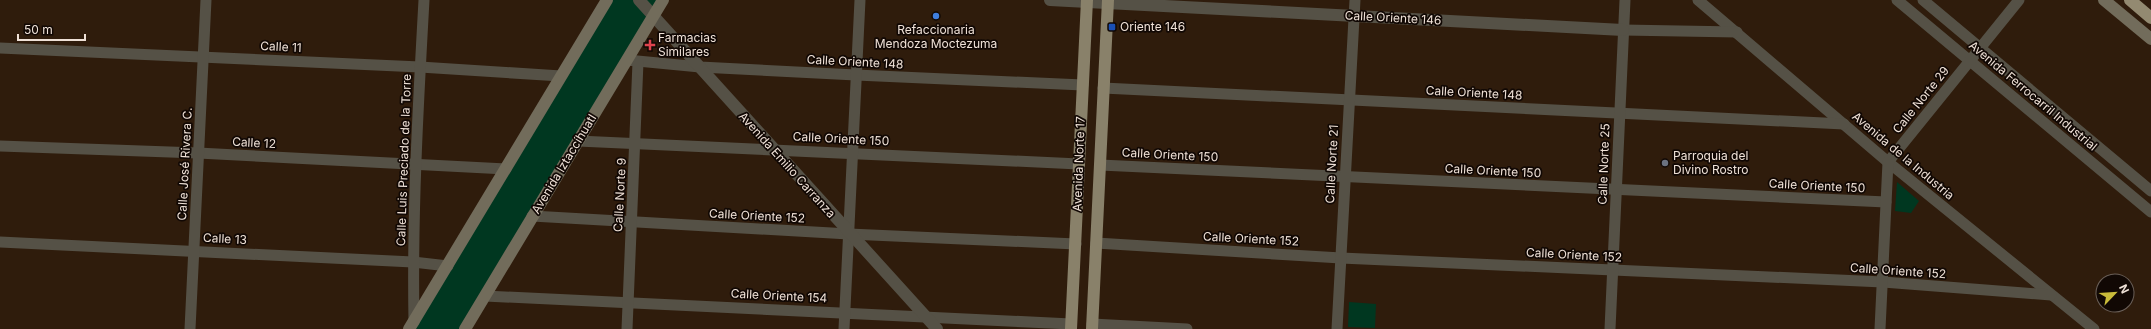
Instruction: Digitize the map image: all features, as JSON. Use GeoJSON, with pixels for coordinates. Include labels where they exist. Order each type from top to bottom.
{"type":"FeatureCollection","features":[{"type":"Feature","properties":{"kind":"highway"},"geometry":{"type":"LineString","coordinates":[[2130,0],[2151,18]]}},
{"type":"Feature","properties":{"kind":"main road"},"geometry":{"type":"LineString","coordinates":[[411,325],[448,266],[606,0]]}},
{"type":"Feature","properties":{"kind":"main road","name":"Avenida Iztaccíhuatl"},"geometry":{"type":"LineString","coordinates":[[465,329],[578,141],[632,61],[663,0]]}},
{"type":"Feature","properties":{"kind":"main road"},"geometry":{"type":"LineString","coordinates":[[2104,0],[2151,39]]}},
{"type":"Feature","properties":{"kind":"main road","name":"Avenida Norte 17"},"geometry":{"type":"LineString","coordinates":[[1071,327],[1087,1]]}},
{"type":"Feature","properties":{"kind":"main road","name":"Avenida Norte 17"},"geometry":{"type":"LineString","coordinates":[[1092,326],[1108,2]]}},
{"type":"Feature","properties":{"kind":"street","name":"Calle José Rivera C."},"geometry":{"type":"LineString","coordinates":[[190,329],[206,0]]}},
{"type":"Feature","properties":{"kind":"street","name":"Calle Luis Preciado de la Torre"},"geometry":{"type":"LineString","coordinates":[[411,325],[416,164],[424,0]]}},
{"type":"Feature","properties":{"kind":"street","name":"Avenida Emilio Carranza"},"geometry":{"type":"LineString","coordinates":[[639,0],[700,66],[849,234],[937,329]]}},
{"type":"Feature","properties":{"kind":"street"},"geometry":{"type":"LineString","coordinates":[[844,329],[860,0]]}},
{"type":"Feature","properties":{"kind":"street","name":"Calle Oriente 146"},"geometry":{"type":"LineString","coordinates":[[1050,0],[1623,30],[1737,32]]}},
{"type":"Feature","properties":{"kind":"street","name":"Calle Norte 21"},"geometry":{"type":"LineString","coordinates":[[1337,329],[1344,178],[1355,0]]}},
{"type":"Feature","properties":{"kind":"street","name":"Calle Norte 25"},"geometry":{"type":"LineString","coordinates":[[1610,329],[1614,270],[1616,190],[1625,0]]}},
{"type":"Feature","properties":{"kind":"street","name":"Avenida de la Industria"},"geometry":{"type":"LineString","coordinates":[[1698,0],[1888,162],[2094,329]]}},
{"type":"Feature","properties":{"kind":"street","name":"Avenida Ferrocarril Industrial"},"geometry":{"type":"LineString","coordinates":[[1897,0],[2151,212]]}},
{"type":"Feature","properties":{"kind":"street","name":"Avenida Ferrocarril Industrial"},"geometry":{"type":"LineString","coordinates":[[1923,0],[2147,188]]}},
{"type":"Feature","properties":{"kind":"street","name":"Calle Norte 29"},"geometry":{"type":"LineString","coordinates":[[1888,162],[2019,0]]}},
{"type":"Feature","properties":{"kind":"street","name":"Calle 11"},"geometry":{"type":"LineString","coordinates":[[0,48],[203,56],[561,76]]}},
{"type":"Feature","properties":{"kind":"street","name":"Calle Oriente 148"},"geometry":{"type":"LineString","coordinates":[[632,61],[856,75],[1082,85]]}},
{"type":"Feature","properties":{"kind":"street","name":"Calle Norte 9"},"geometry":{"type":"LineString","coordinates":[[627,329],[636,144],[632,61]]}},
{"type":"Feature","properties":{"kind":"street","name":"Calle Oriente 148"},"geometry":{"type":"LineString","coordinates":[[1104,88],[1844,124]]}},
{"type":"Feature","properties":{"kind":"street","name":"Calle Oriente 150"},"geometry":{"type":"LineString","coordinates":[[578,141],[1079,164]]}},
{"type":"Feature","properties":{"kind":"street","name":"Calle 12"},"geometry":{"type":"LineString","coordinates":[[0,146],[198,153],[506,169]]}},
{"type":"Feature","properties":{"kind":"street"},"geometry":{"type":"LineString","coordinates":[[1880,329],[1888,162]]}},
{"type":"Feature","properties":{"kind":"street","name":"Calle Oriente 150"},"geometry":{"type":"LineString","coordinates":[[1100,165],[1344,178],[1886,202]]}},
{"type":"Feature","properties":{"kind":"street"},"geometry":{"type":"LineString","coordinates":[[2134,197],[2147,188]]}},
{"type":"Feature","properties":{"kind":"street","name":"Calle Oriente 152"},"geometry":{"type":"LineString","coordinates":[[532,216],[849,234],[1076,244]]}},
{"type":"Feature","properties":{"kind":"street","name":"Calle 13"},"geometry":{"type":"LineString","coordinates":[[0,242],[194,250],[413,262],[448,266]]}},
{"type":"Feature","properties":{"kind":"street","name":"Calle Oriente 152"},"geometry":{"type":"LineString","coordinates":[[1096,243],[1341,258],[1883,282],[2051,295]]}},
{"type":"Feature","properties":{"kind":"street","name":"Calle Oriente 154"},"geometry":{"type":"LineString","coordinates":[[485,296],[845,312],[1071,327]]}},
{"type":"Feature","properties":{"kind":"street"},"geometry":{"type":"LineString","coordinates":[[1092,326],[1187,329]]}},
{"type":"Feature","properties":{"kind":"green space"},"geometry":{"type":"Polygon","coordinates":[[[610,0],[660,0],[461,329],[413,329],[610,0]]]}},
{"type":"Feature","properties":{"kind":"green space"},"geometry":{"type":"Polygon","coordinates":[[[1897,182],[1919,201],[1911,213],[1895,211],[1897,182]]]}},
{"type":"Feature","properties":{"kind":"green space"},"geometry":{"type":"Polygon","coordinates":[[[1349,302],[1376,304],[1375,328],[1348,327],[1349,302]]]}},
{"type":"Feature","properties":{"kind":"place","name":"Refaccionaria Mendoza Moctezuma"},"geometry":{"type":"Point","coordinates":[936,16]}},
{"type":"Feature","properties":{"kind":"place","name":"Oriente 146"},"geometry":{"type":"Point","coordinates":[1112,27]}},
{"type":"Feature","properties":{"kind":"place","name":"Farmacias Similares"},"geometry":{"type":"Point","coordinates":[650,45]}},
{"type":"Feature","properties":{"kind":"place","name":"Parroquia del Divino Rostro"},"geometry":{"type":"Point","coordinates":[1665,163]}}]}
